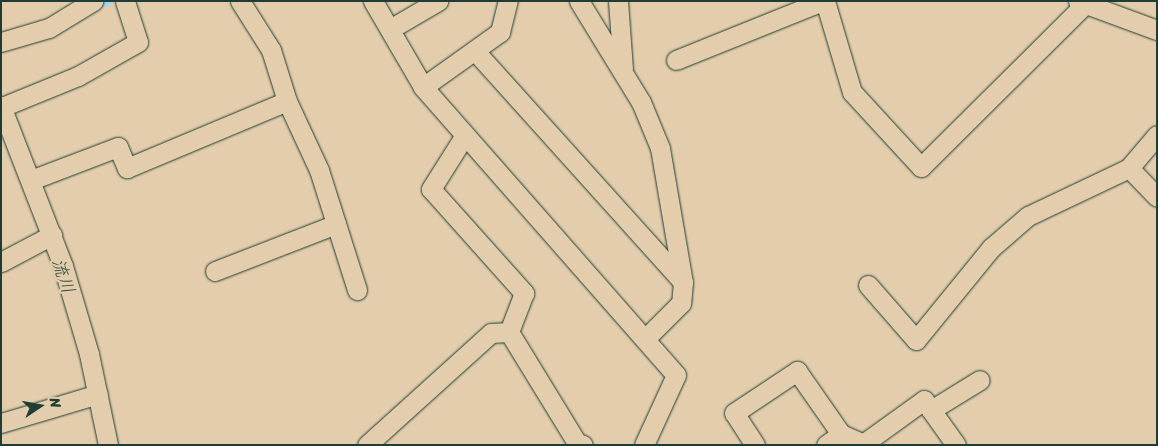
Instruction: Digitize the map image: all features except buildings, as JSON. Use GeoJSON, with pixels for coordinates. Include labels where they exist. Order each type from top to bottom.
{"type":"FeatureCollection","features":[{"type":"Feature","properties":{"kind":"street"},"geometry":{"type":"LineString","coordinates":[[1,42],[49,28],[93,1]]}},
{"type":"Feature","properties":{"kind":"street"},"geometry":{"type":"LineString","coordinates":[[108,445],[98,394],[52,235],[31,180],[7,141],[2,106],[78,76],[138,42],[125,1]]}},
{"type":"Feature","properties":{"kind":"street"},"geometry":{"type":"LineString","coordinates":[[240,1],[271,50],[287,100],[319,170],[357,290]]}},
{"type":"Feature","properties":{"kind":"street"},"geometry":{"type":"LineString","coordinates":[[373,1],[423,87],[676,375],[644,445]]}},
{"type":"Feature","properties":{"kind":"street"},"geometry":{"type":"LineString","coordinates":[[390,29],[438,1]]}},
{"type":"Feature","properties":{"kind":"street"},"geometry":{"type":"LineString","coordinates":[[423,87],[500,32],[508,1]]}},
{"type":"Feature","properties":{"kind":"street"},"geometry":{"type":"LineString","coordinates":[[579,1],[623,73],[660,148],[683,282],[681,303],[645,340]]}},
{"type":"Feature","properties":{"kind":"street"},"geometry":{"type":"LineString","coordinates":[[618,1],[623,73]]}},
{"type":"Feature","properties":{"kind":"street"},"geometry":{"type":"LineString","coordinates":[[676,60],[824,1],[852,92],[921,166],[1080,4],[1157,30]]}},
{"type":"Feature","properties":{"kind":"street"},"geometry":{"type":"LineString","coordinates":[[475,51],[683,282]]}},
{"type":"Feature","properties":{"kind":"street"},"geometry":{"type":"LineString","coordinates":[[31,180],[118,147],[127,168],[287,100]]}},
{"type":"Feature","properties":{"kind":"street"},"geometry":{"type":"LineString","coordinates":[[868,285],[916,340],[991,248],[1028,216],[1129,168],[1157,134]]}},
{"type":"Feature","properties":{"kind":"street"},"geometry":{"type":"LineString","coordinates":[[465,136],[431,189],[524,292],[509,332]]}},
{"type":"Feature","properties":{"kind":"street"},"geometry":{"type":"LineString","coordinates":[[1129,168],[1157,197]]}},
{"type":"Feature","properties":{"kind":"street"},"geometry":{"type":"LineString","coordinates":[[215,271],[336,224]]}},
{"type":"Feature","properties":{"kind":"street"},"geometry":{"type":"LineString","coordinates":[[1,262],[52,235]]}},
{"type":"Feature","properties":{"kind":"street"},"geometry":{"type":"LineString","coordinates":[[367,445],[491,333],[509,332]]}},
{"type":"Feature","properties":{"kind":"street"},"geometry":{"type":"LineString","coordinates":[[509,332],[576,443],[583,445]]}},
{"type":"Feature","properties":{"kind":"street"},"geometry":{"type":"LineString","coordinates":[[756,445],[734,413],[797,371],[834,439],[863,444],[924,400],[956,445]]}},
{"type":"Feature","properties":{"kind":"street"},"geometry":{"type":"LineString","coordinates":[[931,410],[980,380]]}},
{"type":"Feature","properties":{"kind":"street"},"geometry":{"type":"LineString","coordinates":[[1,424],[98,394]]}},
{"type":"Feature","properties":{"kind":"waterway","name":"流川"},"geometry":{"type":"LineString","coordinates":[[96,7],[110,1]]}}]}
